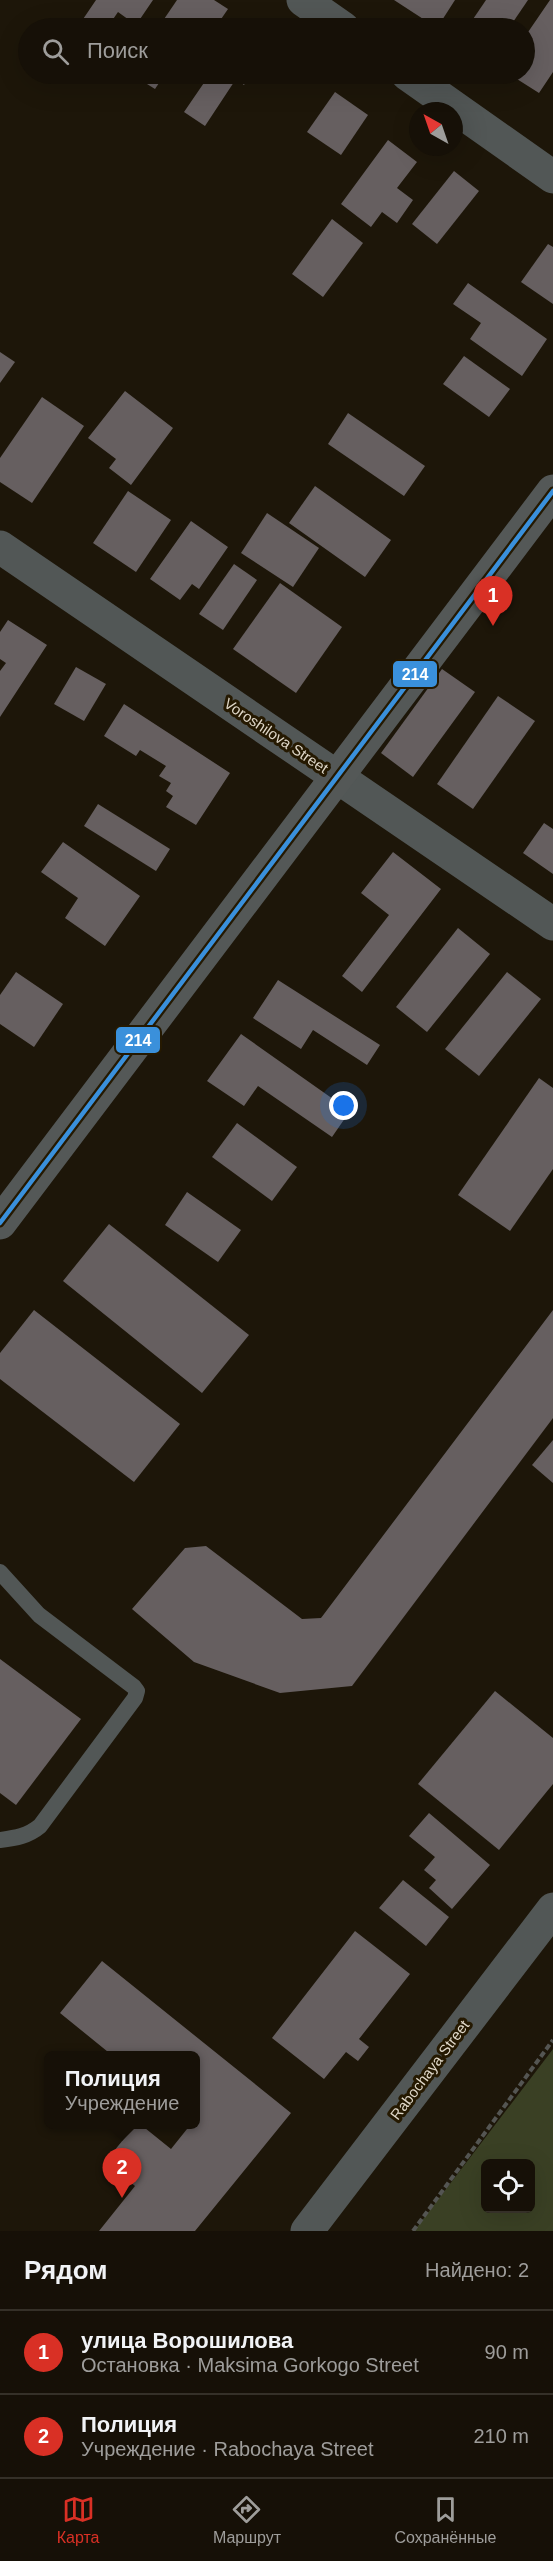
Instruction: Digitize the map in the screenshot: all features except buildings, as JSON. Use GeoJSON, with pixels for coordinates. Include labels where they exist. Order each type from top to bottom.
{"type":"FeatureCollection","features":[{"type":"Feature","properties":{"kind":"main road"},"geometry":{"type":"LineString","coordinates":[[0,1223],[553,491]]}},
{"type":"Feature","properties":{"kind":"street"},"geometry":{"type":"LineString","coordinates":[[303,0],[329,18]]}},
{"type":"Feature","properties":{"kind":"street"},"geometry":{"type":"LineString","coordinates":[[421,84],[553,177]]}},
{"type":"Feature","properties":{"kind":"street","name":"Voroshilova Street"},"geometry":{"type":"LineString","coordinates":[[0,547],[553,924]]}},
{"type":"Feature","properties":{"kind":"street","name":"Rabochaya Street"},"geometry":{"type":"LineString","coordinates":[[307,2231],[553,1909]]}},
{"type":"Feature","properties":{"kind":"lane"},"geometry":{"type":"LineString","coordinates":[[0,1572],[39,1616],[134,1687],[137,1692],[135,1698],[40,1826],[21,1837],[0,1840]]}},
{"type":"Feature","properties":{"kind":"path"},"geometry":{"type":"LineString","coordinates":[[413,2231],[553,2040]]}},
{"type":"Feature","properties":{"kind":"green space"},"geometry":{"type":"Polygon","coordinates":[[[553,2049],[553,2231],[414,2231],[553,2049]]]}},
{"type":"Feature","properties":{"kind":"transit line","name":"214"},"geometry":{"type":"LineString","coordinates":[[0,1223],[553,491]]}},
{"type":"Feature","properties":{"kind":"place","name":"улица Ворошилова"},"geometry":{"type":"Point","coordinates":[493,626]}},
{"type":"Feature","properties":{"kind":"place","name":"Полиция"},"geometry":{"type":"Point","coordinates":[122,2198]}}]}
